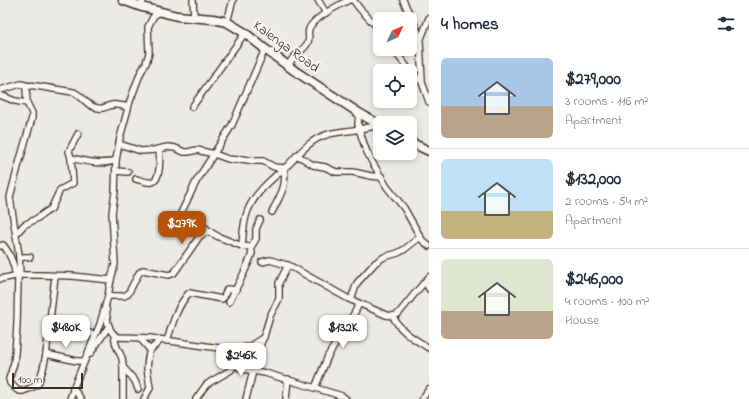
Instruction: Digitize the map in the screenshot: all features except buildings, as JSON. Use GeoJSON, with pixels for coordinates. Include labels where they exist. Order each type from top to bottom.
{"type":"FeatureCollection","features":[{"type":"Feature","properties":{"kind":"main road","name":"Kalenga Road"},"geometry":{"type":"LineString","coordinates":[[123,0],[142,3],[159,12],[177,16],[214,19],[227,22],[245,33],[288,66],[373,121]]}},
{"type":"Feature","properties":{"kind":"main road"},"geometry":{"type":"LineString","coordinates":[[417,145],[429,151]]}},
{"type":"Feature","properties":{"kind":"street"},"geometry":{"type":"LineString","coordinates":[[194,0],[194,17]]}},
{"type":"Feature","properties":{"kind":"street"},"geometry":{"type":"LineString","coordinates":[[227,22],[234,0]]}},
{"type":"Feature","properties":{"kind":"street"},"geometry":{"type":"LineString","coordinates":[[318,0],[326,13]]}},
{"type":"Feature","properties":{"kind":"street"},"geometry":{"type":"LineString","coordinates":[[288,66],[308,42],[308,32],[310,26],[326,13],[349,0]]}},
{"type":"Feature","properties":{"kind":"street"},"geometry":{"type":"LineString","coordinates":[[353,0],[373,22]]}},
{"type":"Feature","properties":{"kind":"street"},"geometry":{"type":"LineString","coordinates":[[403,0],[408,12]]}},
{"type":"Feature","properties":{"kind":"street"},"geometry":{"type":"LineString","coordinates":[[70,399],[84,360],[96,335],[108,296],[115,264],[112,213],[116,160],[132,93],[149,53],[148,27],[153,17],[159,12]]}},
{"type":"Feature","properties":{"kind":"street"},"geometry":{"type":"LineString","coordinates":[[420,41],[429,18]]}},
{"type":"Feature","properties":{"kind":"street"},"geometry":{"type":"LineString","coordinates":[[417,25],[426,27]]}},
{"type":"Feature","properties":{"kind":"street"},"geometry":{"type":"LineString","coordinates":[[417,32],[420,41],[422,82],[429,102]]}},
{"type":"Feature","properties":{"kind":"street"},"geometry":{"type":"LineString","coordinates":[[192,107],[245,33]]}},
{"type":"Feature","properties":{"kind":"street"},"geometry":{"type":"LineString","coordinates":[[251,247],[242,246],[219,237],[181,213],[196,182],[232,125],[265,49]]}},
{"type":"Feature","properties":{"kind":"street"},"geometry":{"type":"LineString","coordinates":[[398,56],[404,64]]}},
{"type":"Feature","properties":{"kind":"street"},"geometry":{"type":"LineString","coordinates":[[417,77],[422,82]]}},
{"type":"Feature","properties":{"kind":"street"},"geometry":{"type":"LineString","coordinates":[[0,90],[21,84],[76,93],[87,103],[100,108],[114,105],[128,107]]}},
{"type":"Feature","properties":{"kind":"street"},"geometry":{"type":"LineString","coordinates":[[29,86],[26,89],[27,103],[31,109],[32,118],[10,198],[19,258],[15,354],[9,379],[10,383],[16,390],[19,391],[23,391],[38,384],[43,369],[55,276]]}},
{"type":"Feature","properties":{"kind":"street"},"geometry":{"type":"LineString","coordinates":[[0,95],[15,101],[27,103]]}},
{"type":"Feature","properties":{"kind":"street"},"geometry":{"type":"LineString","coordinates":[[359,113],[359,129],[374,167],[382,177],[387,187],[404,208],[422,240],[429,246]]}},
{"type":"Feature","properties":{"kind":"street"},"geometry":{"type":"LineString","coordinates":[[242,246],[244,220],[248,209],[260,192],[296,156],[321,136],[329,133],[373,126]]}},
{"type":"Feature","properties":{"kind":"street"},"geometry":{"type":"LineString","coordinates":[[16,234],[24,225],[36,220],[51,209],[60,190],[73,184],[72,158],[69,150],[78,134]]}},
{"type":"Feature","properties":{"kind":"street"},"geometry":{"type":"LineString","coordinates":[[119,144],[141,151],[172,147],[184,152],[197,150],[228,159],[263,161],[274,167],[284,168]]}},
{"type":"Feature","properties":{"kind":"street"},"geometry":{"type":"LineString","coordinates":[[136,179],[150,183],[154,182],[160,160],[159,149]]}},
{"type":"Feature","properties":{"kind":"street"},"geometry":{"type":"LineString","coordinates":[[296,156],[308,161],[312,165],[325,167],[336,172],[353,172],[382,177]]}},
{"type":"Feature","properties":{"kind":"street"},"geometry":{"type":"LineString","coordinates":[[72,158],[89,162],[108,163],[116,160]]}},
{"type":"Feature","properties":{"kind":"street"},"geometry":{"type":"LineString","coordinates":[[272,212],[284,186],[284,168]]}},
{"type":"Feature","properties":{"kind":"street"},"geometry":{"type":"LineString","coordinates":[[116,171],[128,172]]}},
{"type":"Feature","properties":{"kind":"street"},"geometry":{"type":"LineString","coordinates":[[229,302],[250,259],[252,253],[251,247],[256,240],[256,229],[260,220]]}},
{"type":"Feature","properties":{"kind":"street"},"geometry":{"type":"LineString","coordinates":[[108,296],[124,296],[128,294],[139,273],[143,270],[169,275],[172,274],[199,237],[206,232],[212,233]]}},
{"type":"Feature","properties":{"kind":"street"},"geometry":{"type":"LineString","coordinates":[[351,300],[357,283],[375,263],[384,257],[398,253],[405,249],[420,237]]}},
{"type":"Feature","properties":{"kind":"street"},"geometry":{"type":"LineString","coordinates":[[0,246],[3,246],[13,261],[18,276]]}},
{"type":"Feature","properties":{"kind":"street"},"geometry":{"type":"LineString","coordinates":[[19,258],[30,257]]}},
{"type":"Feature","properties":{"kind":"street"},"geometry":{"type":"LineString","coordinates":[[262,262],[270,260],[288,265],[359,304],[386,315],[393,316],[399,313],[427,280]]}},
{"type":"Feature","properties":{"kind":"street"},"geometry":{"type":"LineString","coordinates":[[246,399],[255,359],[264,337],[270,316],[279,299],[279,283],[288,265]]}},
{"type":"Feature","properties":{"kind":"street"},"geometry":{"type":"LineString","coordinates":[[0,280],[18,276],[72,276],[111,280]]}},
{"type":"Feature","properties":{"kind":"street"},"geometry":{"type":"LineString","coordinates":[[427,280],[429,289]]}},
{"type":"Feature","properties":{"kind":"street"},"geometry":{"type":"LineString","coordinates":[[144,399],[150,388],[147,363],[150,350],[164,340],[181,304],[189,293],[222,299],[227,289],[236,290]]}},
{"type":"Feature","properties":{"kind":"street"},"geometry":{"type":"LineString","coordinates":[[106,303],[109,326],[114,335],[116,345],[122,358],[123,399]]}},
{"type":"Feature","properties":{"kind":"street"},"geometry":{"type":"LineString","coordinates":[[315,388],[328,356],[359,304]]}},
{"type":"Feature","properties":{"kind":"street"},"geometry":{"type":"LineString","coordinates":[[393,316],[398,325],[413,338],[429,348]]}},
{"type":"Feature","properties":{"kind":"street"},"geometry":{"type":"LineString","coordinates":[[50,321],[65,328],[81,330],[96,335]]}},
{"type":"Feature","properties":{"kind":"street"},"geometry":{"type":"LineString","coordinates":[[46,354],[77,361],[84,360],[109,326]]}},
{"type":"Feature","properties":{"kind":"street"},"geometry":{"type":"LineString","coordinates":[[114,335],[118,337],[164,340],[226,349],[241,349],[250,346],[264,337]]}},
{"type":"Feature","properties":{"kind":"street"},"geometry":{"type":"LineString","coordinates":[[140,338],[150,350]]}},
{"type":"Feature","properties":{"kind":"street"},"geometry":{"type":"LineString","coordinates":[[196,399],[206,385],[231,370],[244,348]]}},
{"type":"Feature","properties":{"kind":"street"},"geometry":{"type":"LineString","coordinates":[[234,365],[288,379],[342,396],[346,399]]}},
{"type":"Feature","properties":{"kind":"street"},"geometry":{"type":"LineString","coordinates":[[123,368],[135,381],[138,389]]}},
{"type":"Feature","properties":{"kind":"street"},"geometry":{"type":"LineString","coordinates":[[286,399],[288,379]]}},
{"type":"Feature","properties":{"kind":"street"},"geometry":{"type":"LineString","coordinates":[[73,388],[81,399]]}},
{"type":"Feature","properties":{"kind":"street"},"geometry":{"type":"LineString","coordinates":[[422,399],[429,389]]}}]}
